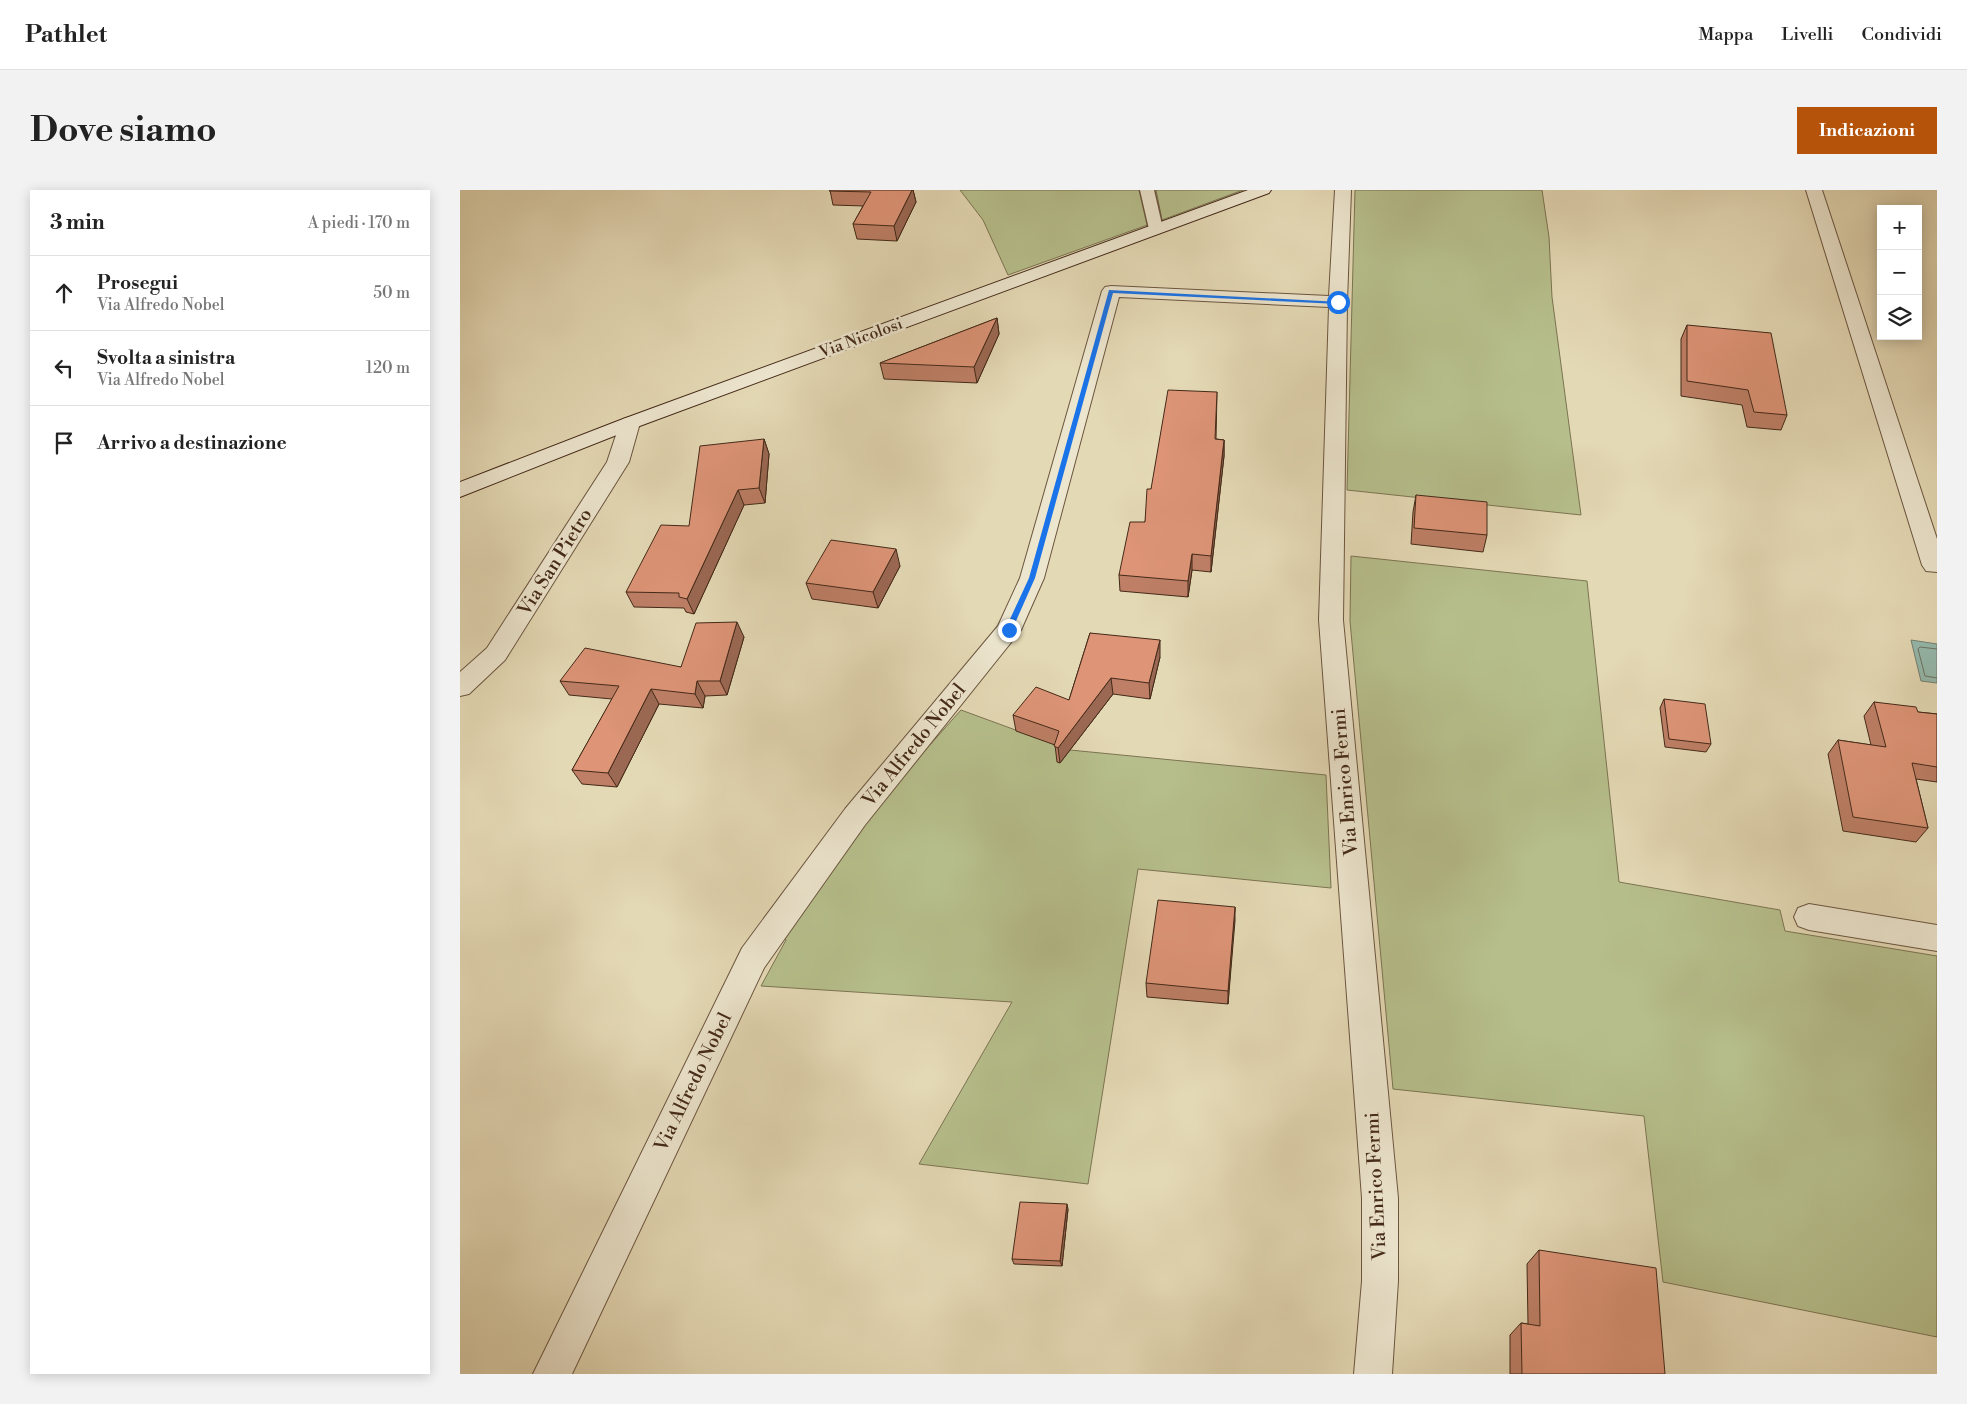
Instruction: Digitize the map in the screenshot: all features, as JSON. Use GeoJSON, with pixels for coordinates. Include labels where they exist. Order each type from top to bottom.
{"type":"FeatureCollection","features":[{"type":"Feature","properties":{"kind":"street","name":"Via Nicolosi"},"geometry":{"type":"LineString","coordinates":[[460,490],[630,423],[1263,190]]}},
{"type":"Feature","properties":{"kind":"street","name":"Via Enrico Fermi"},"geometry":{"type":"LineString","coordinates":[[1343,190],[1338,302],[1331,620],[1380,1198],[1380,1281],[1373,1374]]}},
{"type":"Feature","properties":{"kind":"street"},"geometry":{"type":"LineString","coordinates":[[1814,190],[1934,565]]}},
{"type":"Feature","properties":{"kind":"street","name":"Via Alfredo Nobel"},"geometry":{"type":"LineString","coordinates":[[552,1374],[753,958],[855,817],[1009,630],[1032,578],[1111,291],[1338,302]]}},
{"type":"Feature","properties":{"kind":"street","name":"Via San Pietro"},"geometry":{"type":"LineString","coordinates":[[460,687],[496,654],[618,462],[630,423]]}},
{"type":"Feature","properties":{"kind":"street"},"geometry":{"type":"LineString","coordinates":[[1809,916],[1937,938]]}},
{"type":"Feature","properties":{"kind":"lane"},"geometry":{"type":"LineString","coordinates":[[1147,190],[1156,229]]}},
{"type":"Feature","properties":{"kind":"green space"},"geometry":{"type":"Polygon","coordinates":[[[960,190],[1141,190],[1150,224],[1008,275],[983,220],[960,190]]]}},
{"type":"Feature","properties":{"kind":"green space"},"geometry":{"type":"Polygon","coordinates":[[[1156,190],[1243,190],[1162,220],[1156,190]]]}},
{"type":"Feature","properties":{"kind":"green space"},"geometry":{"type":"Polygon","coordinates":[[[1355,190],[1542,190],[1549,237],[1552,297],[1581,515],[1347,490],[1355,190]]]}},
{"type":"Feature","properties":{"kind":"green space"},"geometry":{"type":"Polygon","coordinates":[[[1351,556],[1587,581],[1619,882],[1780,910],[1785,931],[1937,956],[1937,1337],[1663,1282],[1644,1116],[1393,1089],[1350,621],[1351,556]]]}},
{"type":"Feature","properties":{"kind":"green space"},"geometry":{"type":"Polygon","coordinates":[[[961,710],[1070,750],[1326,775],[1331,888],[1138,869],[1088,1184],[919,1164],[1012,1002],[761,986],[786,940],[782,933],[879,802],[961,710]]]}},
{"type":"Feature","properties":{"kind":"water"},"geometry":{"type":"Polygon","coordinates":[[[1911,640],[1937,644],[1937,683],[1921,681],[1911,640]]]}},
{"type":"Feature","properties":{"kind":"building"},"geometry":{"type":"Polygon","coordinates":[[[830,190],[912,190],[894,226],[853,224],[871,192],[830,190]]]}},
{"type":"Feature","properties":{"kind":"building"},"geometry":{"type":"Polygon","coordinates":[[[997,318],[974,367],[880,363],[997,318]]]}},
{"type":"Feature","properties":{"kind":"building"},"geometry":{"type":"Polygon","coordinates":[[[1687,325],[1771,333],[1787,415],[1754,412],[1748,390],[1687,381],[1687,325]]]}},
{"type":"Feature","properties":{"kind":"building"},"geometry":{"type":"Polygon","coordinates":[[[1168,390],[1217,392],[1215,439],[1224,440],[1211,556],[1192,554],[1188,581],[1119,575],[1130,522],[1145,522],[1147,489],[1151,489],[1168,390]]]}},
{"type":"Feature","properties":{"kind":"building"},"geometry":{"type":"Polygon","coordinates":[[[764,439],[759,488],[738,490],[687,599],[679,597],[679,593],[626,592],[661,525],[689,526],[700,446],[764,439]]]}},
{"type":"Feature","properties":{"kind":"building"},"geometry":{"type":"Polygon","coordinates":[[[1416,495],[1487,502],[1487,535],[1414,528],[1416,495]]]}},
{"type":"Feature","properties":{"kind":"building"},"geometry":{"type":"Polygon","coordinates":[[[831,540],[896,549],[873,592],[806,583],[831,540]]]}},
{"type":"Feature","properties":{"kind":"building"},"geometry":{"type":"Polygon","coordinates":[[[737,622],[720,681],[697,681],[695,694],[651,689],[608,773],[572,770],[619,686],[560,681],[585,648],[681,667],[696,623],[737,622]]]}},
{"type":"Feature","properties":{"kind":"building"},"geometry":{"type":"Polygon","coordinates":[[[1090,633],[1160,640],[1149,683],[1111,678],[1058,748],[1054,746],[1059,731],[1013,715],[1036,687],[1069,700],[1090,633]]]}},
{"type":"Feature","properties":{"kind":"building"},"geometry":{"type":"Polygon","coordinates":[[[1664,699],[1705,704],[1711,744],[1669,739],[1664,699]]]}},
{"type":"Feature","properties":{"kind":"building"},"geometry":{"type":"Polygon","coordinates":[[[1874,702],[1916,707],[1918,712],[1937,714],[1937,767],[1912,763],[1928,828],[1853,817],[1838,740],[1886,747],[1874,702]]]}},
{"type":"Feature","properties":{"kind":"building"},"geometry":{"type":"Polygon","coordinates":[[[1158,900],[1235,907],[1228,991],[1146,983],[1158,900]]]}},
{"type":"Feature","properties":{"kind":"building"},"geometry":{"type":"Polygon","coordinates":[[[1020,1202],[1067,1204],[1060,1261],[1012,1259],[1020,1202]]]}},
{"type":"Feature","properties":{"kind":"building"},"geometry":{"type":"Polygon","coordinates":[[[1539,1250],[1656,1268],[1665,1374],[1522,1374],[1521,1323],[1540,1326],[1539,1250]]]}},
{"type":"Feature","properties":{"kind":"route"},"geometry":{"type":"LineString","coordinates":[[1009,630],[1032,578],[1111,291],[1338,302]]}}]}
